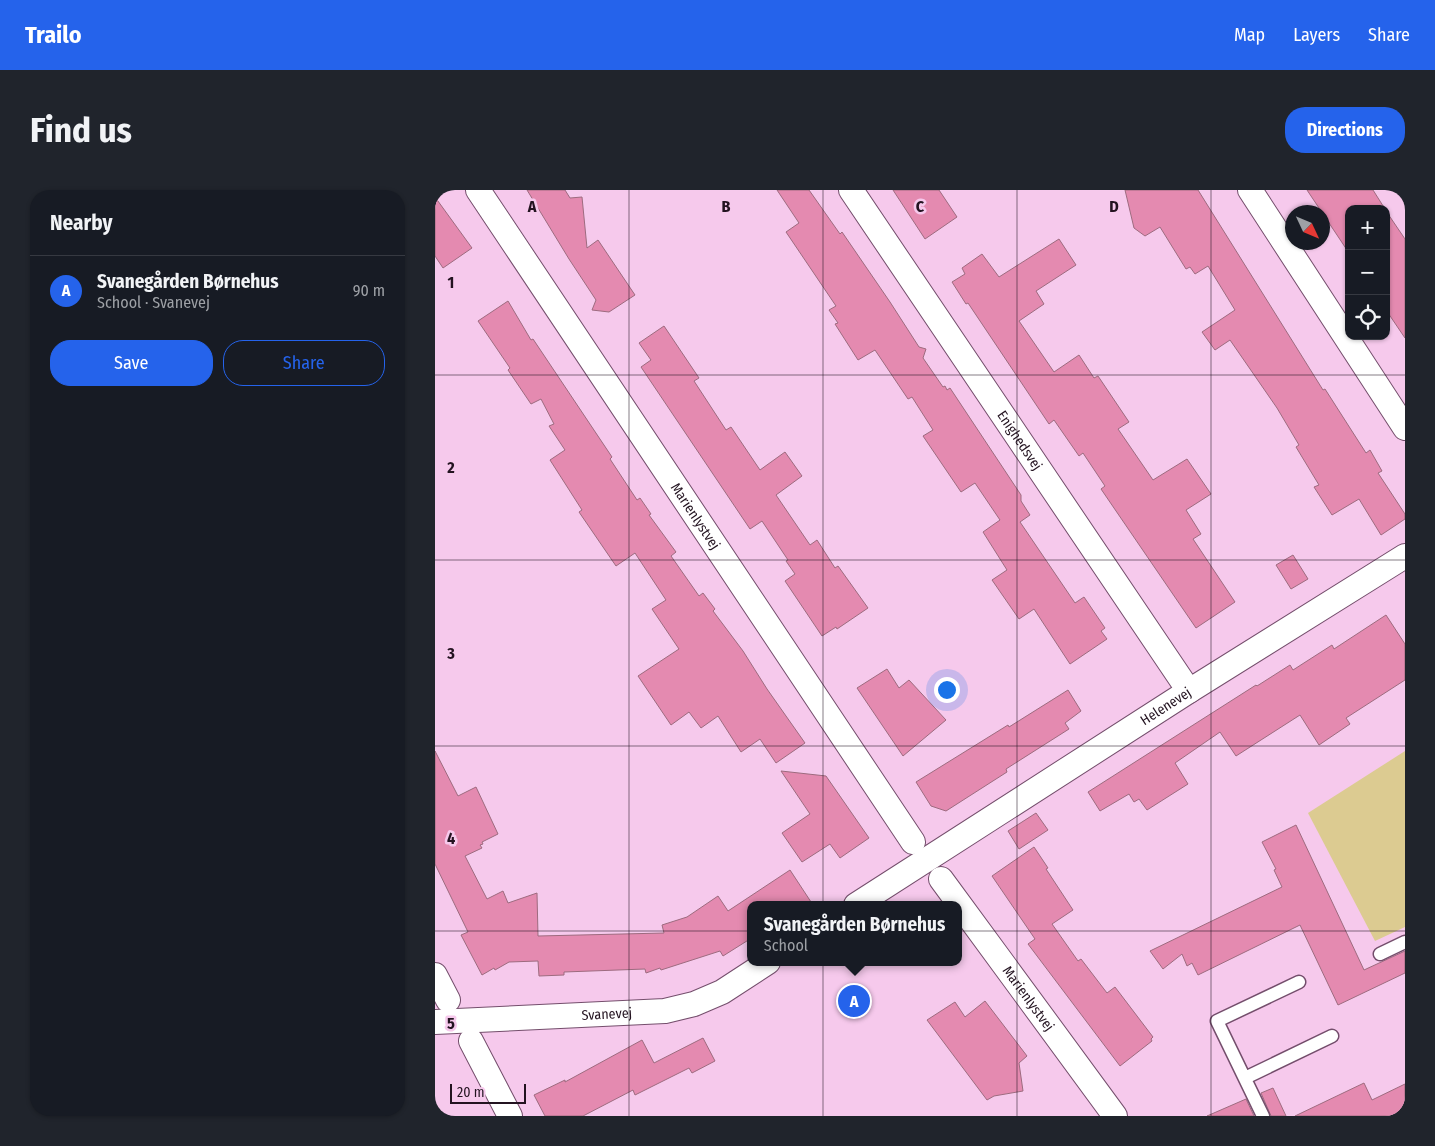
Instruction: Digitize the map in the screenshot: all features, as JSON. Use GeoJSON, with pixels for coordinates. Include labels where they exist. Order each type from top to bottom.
{"type":"FeatureCollection","features":[{"type":"Feature","properties":{"kind":"street","name":"Marienlystvej"},"geometry":{"type":"LineString","coordinates":[[478,190],[920,851]]}},
{"type":"Feature","properties":{"kind":"street","name":"Enighedsvej"},"geometry":{"type":"LineString","coordinates":[[851,190],[1189,692]]}},
{"type":"Feature","properties":{"kind":"street"},"geometry":{"type":"LineString","coordinates":[[1249,190],[1405,428]]}},
{"type":"Feature","properties":{"kind":"street","name":"Helenevej"},"geometry":{"type":"LineString","coordinates":[[920,851],[1189,692],[1405,556]]}},
{"type":"Feature","properties":{"kind":"street"},"geometry":{"type":"LineString","coordinates":[[861,901],[920,851]]}},
{"type":"Feature","properties":{"kind":"street","name":"Marienlystvej"},"geometry":{"type":"LineString","coordinates":[[941,879],[957,901]]}},
{"type":"Feature","properties":{"kind":"street","name":"Marienlystvej"},"geometry":{"type":"LineString","coordinates":[[962,908],[1115,1116]]}},
{"type":"Feature","properties":{"kind":"street","name":"Svanevej"},"geometry":{"type":"LineString","coordinates":[[435,1022],[665,1011],[694,1004],[722,992],[761,966]]}},
{"type":"Feature","properties":{"kind":"street"},"geometry":{"type":"LineString","coordinates":[[435,975],[447,1000]]}},
{"type":"Feature","properties":{"kind":"street"},"geometry":{"type":"LineString","coordinates":[[471,1041],[510,1116]]}},
{"type":"Feature","properties":{"kind":"lane"},"geometry":{"type":"LineString","coordinates":[[1380,954],[1405,942]]}},
{"type":"Feature","properties":{"kind":"lane"},"geometry":{"type":"LineString","coordinates":[[1263,1116],[1217,1021],[1299,982]]}},
{"type":"Feature","properties":{"kind":"lane"},"geometry":{"type":"LineString","coordinates":[[1245,1078],[1331,1036]]}},
{"type":"Feature","properties":{"kind":"shaded area"},"geometry":{"type":"Polygon","coordinates":[[[1405,751],[1405,927],[1375,941],[1308,813],[1405,751]]]}},
{"type":"Feature","properties":{"kind":"building"},"geometry":{"type":"Polygon","coordinates":[[[527,190],[565,190],[570,198],[582,197],[587,248],[598,240],[635,295],[609,312],[592,310],[596,300],[527,190]]]}},
{"type":"Feature","properties":{"kind":"building"},"geometry":{"type":"Polygon","coordinates":[[[777,190],[809,190],[840,234],[842,232],[919,347],[926,349],[923,358],[943,387],[945,386],[947,390],[950,388],[1021,495],[1021,501],[1030,515],[1020,522],[1075,603],[1084,597],[1105,628],[1101,631],[1107,639],[1070,664],[1034,609],[1019,619],[992,580],[1007,570],[983,532],[1000,520],[975,483],[961,492],[923,436],[933,430],[912,397],[908,399],[875,350],[858,360],[835,324],[838,323],[829,310],[836,306],[786,232],[799,223],[777,190]]]}},
{"type":"Feature","properties":{"kind":"building"},"geometry":{"type":"Polygon","coordinates":[[[893,190],[939,190],[957,217],[925,239],[893,190]]]}},
{"type":"Feature","properties":{"kind":"building"},"geometry":{"type":"Polygon","coordinates":[[[1125,190],[1198,190],[1323,390],[1325,389],[1366,453],[1370,450],[1382,471],[1378,473],[1405,514],[1405,519],[1381,535],[1359,499],[1332,515],[1314,487],[1319,485],[1296,447],[1299,445],[1277,408],[1230,340],[1215,350],[1202,332],[1235,310],[1208,266],[1195,274],[1190,267],[1186,269],[1160,227],[1145,236],[1134,228],[1125,190]]]}},
{"type":"Feature","properties":{"kind":"building"},"geometry":{"type":"Polygon","coordinates":[[[1307,190],[1373,190],[1382,205],[1345,205],[1345,247],[1330,224],[1330,205],[1317,205],[1307,190]]]}},
{"type":"Feature","properties":{"kind":"building"},"geometry":{"type":"Polygon","coordinates":[[[435,197],[472,248],[443,268],[435,256],[435,197]]]}},
{"type":"Feature","properties":{"kind":"building"},"geometry":{"type":"Polygon","coordinates":[[[1390,217],[1405,239],[1405,338],[1390,316],[1390,217]]]}},
{"type":"Feature","properties":{"kind":"building"},"geometry":{"type":"Polygon","coordinates":[[[1059,239],[1076,265],[1036,291],[1044,304],[1019,321],[1054,372],[1079,355],[1094,378],[1098,376],[1129,422],[1118,429],[1153,480],[1187,459],[1211,494],[1186,510],[1201,534],[1193,539],[1235,602],[1196,628],[1101,489],[1105,486],[1083,453],[1079,456],[1054,420],[1049,424],[952,282],[965,274],[962,268],[982,254],[999,277],[1059,239]]]}},
{"type":"Feature","properties":{"kind":"building"},"geometry":{"type":"Polygon","coordinates":[[[508,301],[531,340],[533,339],[612,457],[610,459],[637,500],[640,498],[651,514],[649,515],[676,552],[671,556],[699,596],[703,593],[715,609],[713,611],[743,651],[805,743],[776,763],[760,739],[741,752],[718,716],[701,728],[689,712],[671,725],[638,676],[679,649],[652,609],[666,600],[635,553],[616,566],[579,512],[582,510],[550,460],[565,450],[549,426],[554,424],[541,399],[531,404],[508,370],[510,368],[478,321],[508,301]]]}},
{"type":"Feature","properties":{"kind":"building"},"geometry":{"type":"Polygon","coordinates":[[[664,326],[699,378],[694,381],[726,430],[731,427],[760,470],[785,452],[802,476],[776,495],[810,545],[817,540],[835,568],[838,566],[868,608],[837,629],[836,627],[822,636],[785,581],[795,574],[762,521],[750,529],[641,367],[651,360],[639,343],[664,326]]]}},
{"type":"Feature","properties":{"kind":"building"},"geometry":{"type":"Polygon","coordinates":[[[1293,555],[1308,579],[1291,589],[1276,565],[1293,555]]]}},
{"type":"Feature","properties":{"kind":"building"},"geometry":{"type":"Polygon","coordinates":[[[1386,615],[1405,644],[1405,680],[1346,718],[1350,724],[1319,745],[1300,715],[1236,756],[1220,732],[1175,763],[1188,784],[1147,810],[1139,799],[1134,802],[1129,794],[1100,811],[1088,792],[1256,685],[1290,665],[1293,670],[1332,645],[1334,649],[1386,615]]]}},
{"type":"Feature","properties":{"kind":"building"},"geometry":{"type":"Polygon","coordinates":[[[887,669],[899,688],[909,680],[946,720],[903,756],[857,688],[887,669]]]}},
{"type":"Feature","properties":{"kind":"building"},"geometry":{"type":"Polygon","coordinates":[[[1068,690],[1081,711],[1065,723],[1069,729],[1006,769],[1007,772],[946,811],[931,806],[916,782],[1068,690]]]}},
{"type":"Feature","properties":{"kind":"building"},"geometry":{"type":"Polygon","coordinates":[[[435,751],[458,796],[476,787],[498,834],[482,842],[483,844],[480,845],[482,848],[465,856],[487,899],[503,891],[508,903],[537,893],[538,936],[664,933],[662,925],[687,917],[718,896],[728,911],[790,870],[810,901],[747,901],[747,941],[723,956],[720,951],[661,970],[660,968],[646,973],[645,969],[564,972],[564,975],[539,976],[538,961],[509,962],[482,975],[461,935],[468,932],[435,864],[435,751]]]}},
{"type":"Feature","properties":{"kind":"building"},"geometry":{"type":"Polygon","coordinates":[[[781,771],[826,776],[869,838],[840,858],[830,844],[802,862],[782,833],[810,814],[781,771]]]}},
{"type":"Feature","properties":{"kind":"building"},"geometry":{"type":"Polygon","coordinates":[[[1036,813],[1048,830],[1019,849],[1008,831],[1036,813]]]}},
{"type":"Feature","properties":{"kind":"building"},"geometry":{"type":"Polygon","coordinates":[[[1296,825],[1364,970],[1405,951],[1405,973],[1338,1005],[1300,925],[1198,975],[1192,963],[1187,966],[1182,954],[1163,969],[1150,951],[1282,887],[1274,870],[1276,869],[1262,842],[1296,825]]]}},
{"type":"Feature","properties":{"kind":"building"},"geometry":{"type":"Polygon","coordinates":[[[1034,847],[1073,910],[1052,924],[1078,961],[1081,959],[1107,993],[1115,987],[1153,1037],[1152,1041],[1120,1066],[1028,944],[1035,939],[992,876],[1034,847]]]}},
{"type":"Feature","properties":{"kind":"building"},"geometry":{"type":"Polygon","coordinates":[[[985,1001],[1027,1056],[1019,1063],[1023,1091],[994,1096],[987,1100],[927,1020],[955,1002],[965,1017],[985,1001]]]}},
{"type":"Feature","properties":{"kind":"building"},"geometry":{"type":"Polygon","coordinates":[[[703,1038],[715,1061],[692,1073],[689,1068],[635,1095],[633,1090],[583,1116],[545,1116],[534,1095],[565,1080],[565,1082],[642,1040],[654,1063],[703,1038]]]}},
{"type":"Feature","properties":{"kind":"building"},"geometry":{"type":"Polygon","coordinates":[[[1364,1083],[1372,1100],[1405,1084],[1405,1116],[1295,1116],[1364,1083]]]}},
{"type":"Feature","properties":{"kind":"building"},"geometry":{"type":"Polygon","coordinates":[[[1273,1088],[1286,1116],[1271,1116],[1261,1093],[1273,1088]]]}},
{"type":"Feature","properties":{"kind":"building"},"geometry":{"type":"Polygon","coordinates":[[[1246,1099],[1254,1116],[1207,1116],[1246,1099]]]}},
{"type":"Feature","properties":{"kind":"place","name":"Svanegården Børnehus"},"geometry":{"type":"Point","coordinates":[854,1001]}}]}
